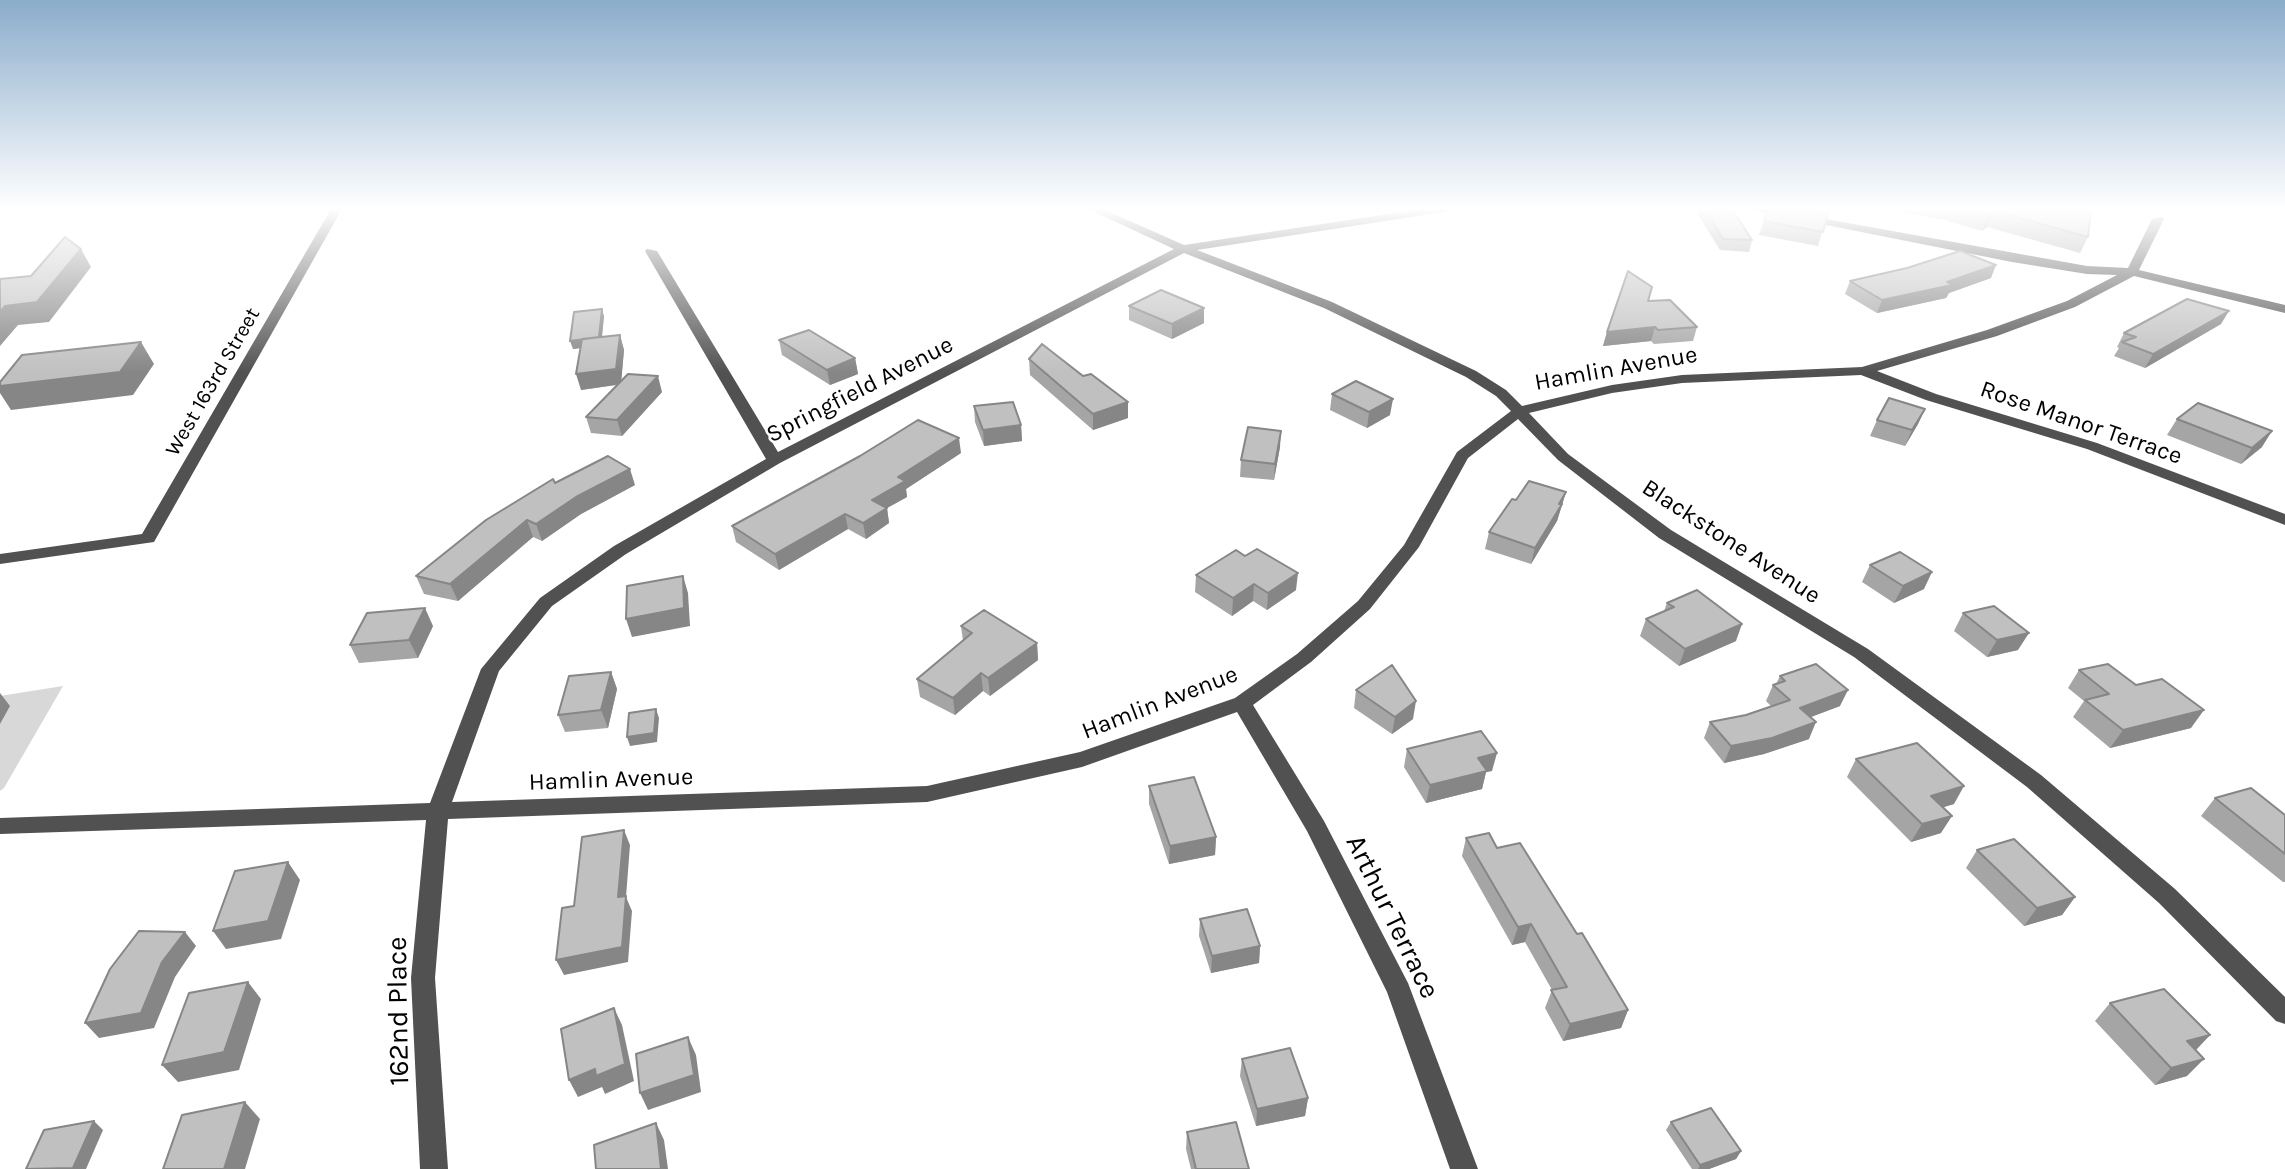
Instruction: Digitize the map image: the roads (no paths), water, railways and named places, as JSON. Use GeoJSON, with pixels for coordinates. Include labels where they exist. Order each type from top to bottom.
{"type":"FeatureCollection","features":[{"type":"Feature","properties":{"kind":"street","name":"West 163rd Street"},"geometry":{"type":"LineString","coordinates":[[0,559],[148,538],[306,264]]}},
{"type":"Feature","properties":{"kind":"street"},"geometry":{"type":"LineString","coordinates":[[658,264],[775,460]]}},
{"type":"Feature","properties":{"kind":"street","name":"Springfield Avenue"},"geometry":{"type":"LineString","coordinates":[[438,811],[490,669],[545,602],[620,550],[775,460],[1155,264]]}},
{"type":"Feature","properties":{"kind":"street","name":"Blackstone Avenue"},"geometry":{"type":"LineString","coordinates":[[1221,264],[1328,305],[1471,374],[1501,393],[1563,457],[1665,534],[1861,653],[2034,780],[2167,896],[2285,1013]]}},
{"type":"Feature","properties":{"kind":"street"},"geometry":{"type":"LineString","coordinates":[[2047,264],[2087,270],[2132,272],[2285,309]]}},
{"type":"Feature","properties":{"kind":"street"},"geometry":{"type":"LineString","coordinates":[[2132,272],[2136,264]]}},
{"type":"Feature","properties":{"kind":"street","name":"Hamlin Avenue"},"geometry":{"type":"LineString","coordinates":[[0,826],[927,794],[1082,759],[1242,703],[1304,659],[1364,605],[1411,547],[1462,455],[1520,411],[1612,389],[1682,379],[1863,371],[1992,333],[2071,304],[2132,272]]}},
{"type":"Feature","properties":{"kind":"street","name":"Rose Manor Terrace"},"geometry":{"type":"LineString","coordinates":[[1863,371],[1931,397],[2092,446],[2285,520]]}},
{"type":"Feature","properties":{"kind":"street","name":"Arthur Terrace"},"geometry":{"type":"LineString","coordinates":[[1242,703],[1316,827],[1399,991],[1464,1169]]}},
{"type":"Feature","properties":{"kind":"street","name":"162nd Place"},"geometry":{"type":"LineString","coordinates":[[434,1169],[423,978],[438,811]]}}]}
